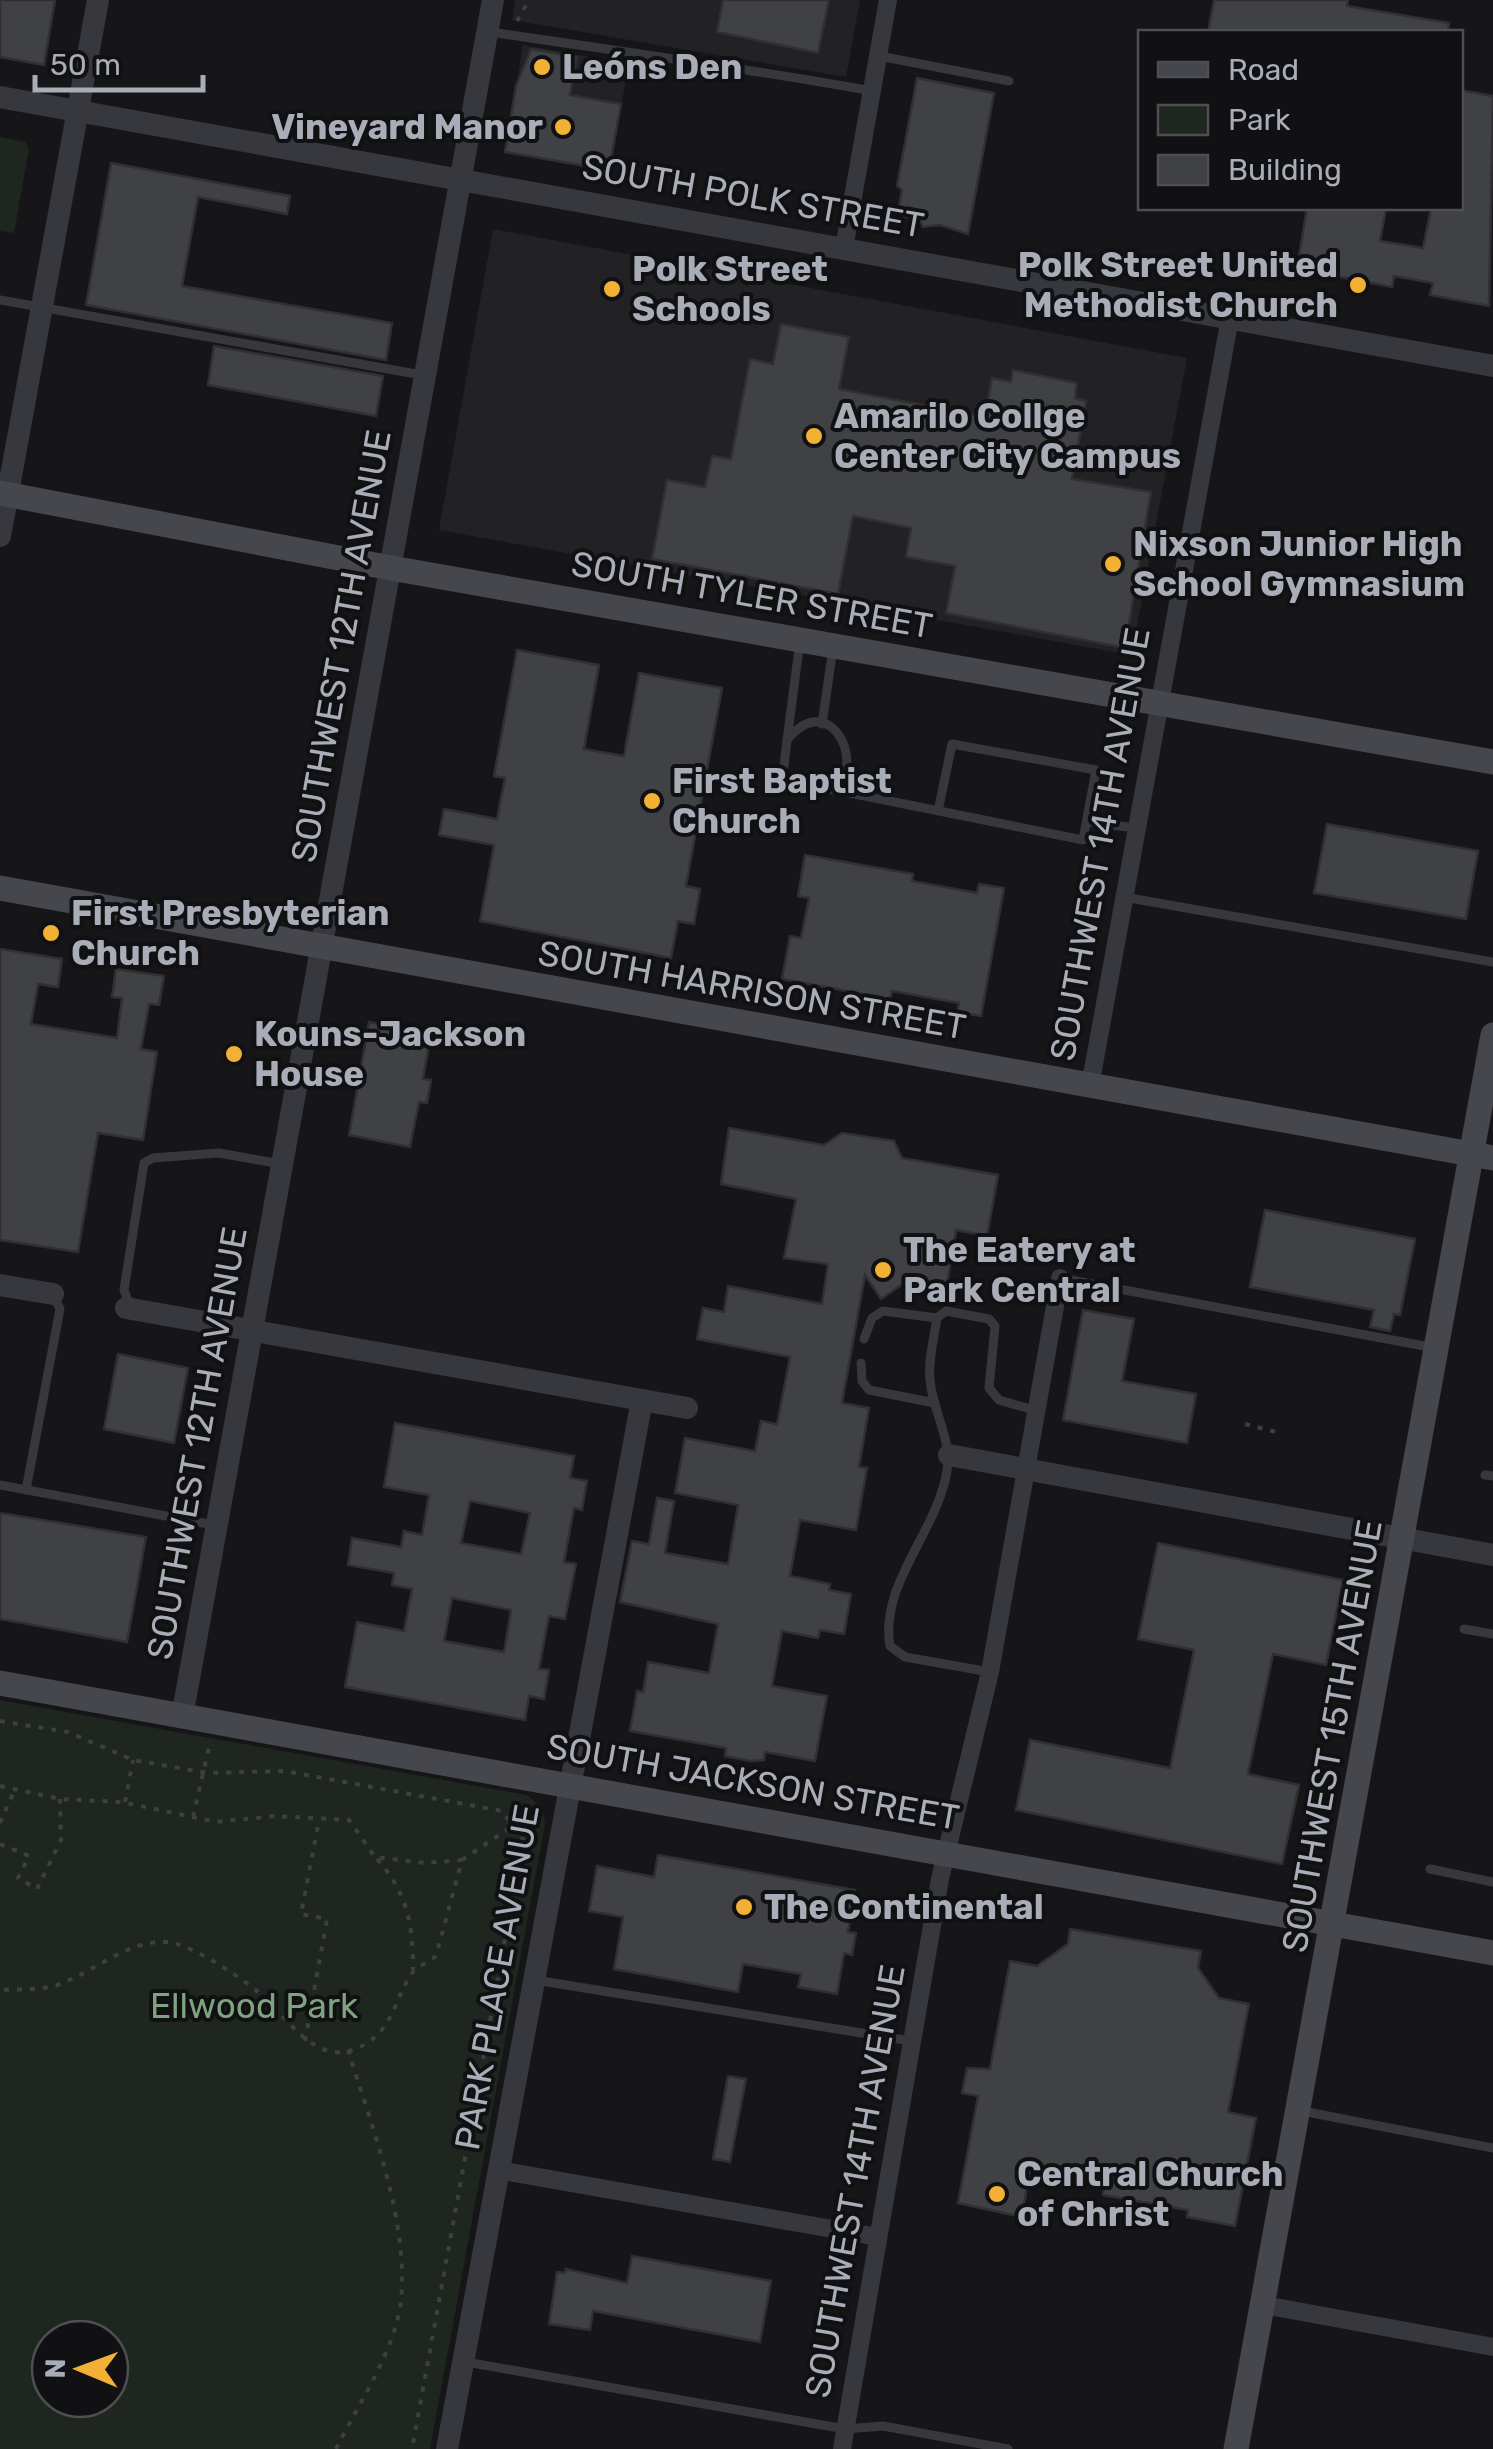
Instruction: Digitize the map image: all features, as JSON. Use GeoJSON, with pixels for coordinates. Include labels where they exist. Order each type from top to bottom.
{"type":"FeatureCollection","features":[{"type":"Feature","properties":{"kind":"main road","name":"SOUTH TYLER STREET"},"geometry":{"type":"LineString","coordinates":[[4,494],[391,568],[1493,762]]}},
{"type":"Feature","properties":{"kind":"main road","name":"SOUTH HARRISON STREET"},"geometry":{"type":"LineString","coordinates":[[0,888],[1482,1156]]}},
{"type":"Feature","properties":{"kind":"main road","name":"SOUTHWEST 15TH AVENUE"},"geometry":{"type":"LineString","coordinates":[[1236,2449],[1437,1348],[1482,1156],[1493,1035]]}},
{"type":"Feature","properties":{"kind":"main road","name":"SOUTH JACKSON STREET"},"geometry":{"type":"LineString","coordinates":[[0,1683],[1493,1953]]}},
{"type":"Feature","properties":{"kind":"street"},"geometry":{"type":"LineString","coordinates":[[0,536],[4,494],[44,308],[98,0]]}},
{"type":"Feature","properties":{"kind":"street","name":"SOUTHWEST 12TH AVENUE"},"geometry":{"type":"LineString","coordinates":[[182,1716],[494,0]]}},
{"type":"Feature","properties":{"kind":"street"},"geometry":{"type":"LineString","coordinates":[[844,248],[888,0]]}},
{"type":"Feature","properties":{"kind":"street","name":"SOUTH POLK STREET"},"geometry":{"type":"LineString","coordinates":[[0,97],[1493,366]]}},
{"type":"Feature","properties":{"kind":"street","name":"SOUTHWEST 14TH AVENUE"},"geometry":{"type":"LineString","coordinates":[[1090,1086],[1230,318]]}},
{"type":"Feature","properties":{"kind":"street","name":"SOUTHWEST 14TH AVENUE"},"geometry":{"type":"LineString","coordinates":[[842,2449],[912,2040],[947,1853],[990,1672],[1060,1278]]}},
{"type":"Feature","properties":{"kind":"street"},"geometry":{"type":"LineString","coordinates":[[0,1285],[53,1294]]}},
{"type":"Feature","properties":{"kind":"street"},"geometry":{"type":"LineString","coordinates":[[128,1308],[687,1408]]}},
{"type":"Feature","properties":{"kind":"street","name":"PARK PLACE AVENUE"},"geometry":{"type":"LineString","coordinates":[[446,2449],[567,1784],[642,1400]]}},
{"type":"Feature","properties":{"kind":"street"},"geometry":{"type":"LineString","coordinates":[[948,1455],[1493,1554]]}},
{"type":"Feature","properties":{"kind":"street"},"geometry":{"type":"LineString","coordinates":[[498,2170],[878,2237]]}},
{"type":"Feature","properties":{"kind":"street"},"geometry":{"type":"LineString","coordinates":[[1264,2306],[1493,2347]]}},
{"type":"Feature","properties":{"kind":"lane"},"geometry":{"type":"LineString","coordinates":[[488,31],[872,91]]}},
{"type":"Feature","properties":{"kind":"lane"},"geometry":{"type":"LineString","coordinates":[[878,56],[1009,81]]}},
{"type":"Feature","properties":{"kind":"lane"},"geometry":{"type":"LineString","coordinates":[[0,300],[425,376]]}},
{"type":"Feature","properties":{"kind":"lane"},"geometry":{"type":"LineString","coordinates":[[784,766],[800,639]]}},
{"type":"Feature","properties":{"kind":"lane"},"geometry":{"type":"LineString","coordinates":[[822,724],[834,644]]}},
{"type":"Feature","properties":{"kind":"lane"},"geometry":{"type":"LineString","coordinates":[[786,740],[803,726],[822,724],[842,736],[849,756],[842,776],[825,788]]}},
{"type":"Feature","properties":{"kind":"lane"},"geometry":{"type":"LineString","coordinates":[[802,786],[1083,840],[1096,770],[952,744],[938,811]]}},
{"type":"Feature","properties":{"kind":"lane"},"geometry":{"type":"LineString","coordinates":[[1087,822],[1136,828]]}},
{"type":"Feature","properties":{"kind":"lane"},"geometry":{"type":"LineString","coordinates":[[1124,897],[1493,962]]}},
{"type":"Feature","properties":{"kind":"lane"},"geometry":{"type":"LineString","coordinates":[[128,1308],[124,1290],[144,1164],[153,1158],[219,1154],[284,1164]]}},
{"type":"Feature","properties":{"kind":"lane"},"geometry":{"type":"LineString","coordinates":[[1060,1278],[1437,1348]]}},
{"type":"Feature","properties":{"kind":"lane"},"geometry":{"type":"LineString","coordinates":[[26,1490],[60,1309],[53,1294]]}},
{"type":"Feature","properties":{"kind":"lane"},"geometry":{"type":"LineString","coordinates":[[864,1338],[872,1318],[883,1311],[937,1318],[946,1312],[989,1319],[994,1326],[988,1388],[999,1400],[1037,1410]]}},
{"type":"Feature","properties":{"kind":"lane"},"geometry":{"type":"LineString","coordinates":[[937,1318],[930,1380],[948,1455],[937,1508],[890,1605],[886,1626],[890,1646],[905,1657],[990,1672]]}},
{"type":"Feature","properties":{"kind":"lane"},"geometry":{"type":"LineString","coordinates":[[860,1363],[862,1381],[869,1390],[935,1403]]}},
{"type":"Feature","properties":{"kind":"lane"},"geometry":{"type":"LineString","coordinates":[[0,1485],[217,1526]]}},
{"type":"Feature","properties":{"kind":"lane"},"geometry":{"type":"LineString","coordinates":[[1464,1629],[1493,1634]]}},
{"type":"Feature","properties":{"kind":"lane"},"geometry":{"type":"LineString","coordinates":[[1430,1869],[1493,1882]]}},
{"type":"Feature","properties":{"kind":"lane"},"geometry":{"type":"LineString","coordinates":[[532,1980],[912,2040]]}},
{"type":"Feature","properties":{"kind":"lane"},"geometry":{"type":"LineString","coordinates":[[1300,2110],[1493,2148]]}},
{"type":"Feature","properties":{"kind":"lane"},"geometry":{"type":"LineString","coordinates":[[463,2361],[845,2429],[884,2426],[1008,2449]]}},
{"type":"Feature","properties":{"kind":"path"},"geometry":{"type":"LineString","coordinates":[[516,36],[518,15],[529,0]]}},
{"type":"Feature","properties":{"kind":"path"},"geometry":{"type":"LineString","coordinates":[[1245,1424],[1280,1433]]}},
{"type":"Feature","properties":{"kind":"path"},"geometry":{"type":"LineString","coordinates":[[0,1720],[68,1732],[133,1760],[203,1773],[285,1771],[502,1811],[523,1840],[412,2449]]}},
{"type":"Feature","properties":{"kind":"path"},"geometry":{"type":"LineString","coordinates":[[193,1817],[210,1744]]}},
{"type":"Feature","properties":{"kind":"path"},"geometry":{"type":"LineString","coordinates":[[125,1802],[133,1760]]}},
{"type":"Feature","properties":{"kind":"path"},"geometry":{"type":"LineString","coordinates":[[0,1786],[60,1799],[125,1802],[216,1822],[275,1816],[349,1820],[402,1893],[410,1914],[413,1970],[387,2023],[368,2043],[328,2052],[305,2041],[263,1995],[188,1947],[170,1942],[134,1946],[56,1985],[0,1990]]}},
{"type":"Feature","properties":{"kind":"path"},"geometry":{"type":"LineString","coordinates":[[0,1824],[14,1790]]}},
{"type":"Feature","properties":{"kind":"path"},"geometry":{"type":"LineString","coordinates":[[0,1844],[29,1856],[18,1878],[38,1888],[61,1840],[60,1799]]}},
{"type":"Feature","properties":{"kind":"path"},"geometry":{"type":"LineString","coordinates":[[375,1857],[425,1864],[462,1860],[532,1813]]}},
{"type":"Feature","properties":{"kind":"path"},"geometry":{"type":"LineString","coordinates":[[305,2041],[327,1919],[302,1914],[320,1820]]}},
{"type":"Feature","properties":{"kind":"path"},"geometry":{"type":"LineString","coordinates":[[413,1970],[436,1956],[462,1860]]}},
{"type":"Feature","properties":{"kind":"path"},"geometry":{"type":"LineString","coordinates":[[336,2449],[389,2340],[401,2300],[397,2238],[383,2161],[348,2050]]}},
{"type":"Feature","properties":{"kind":"shaded area"},"geometry":{"type":"Polygon","coordinates":[[[515,0],[860,0],[846,77],[512,20],[515,0]]]}},
{"type":"Feature","properties":{"kind":"shaded area","name":"Vineyard Manor"},"geometry":{"type":"Polygon","coordinates":[[[523,45],[629,64],[609,170],[505,152],[523,45]]]}},
{"type":"Feature","properties":{"kind":"shaded area","name":"Amarilo Collge Center City Campus"},"geometry":{"type":"Polygon","coordinates":[[[493,229],[1187,358],[1133,647],[1126,654],[439,530],[493,229]]]}},
{"type":"Feature","properties":{"kind":"green space"},"geometry":{"type":"Polygon","coordinates":[[[0,137],[25,142],[29,149],[14,233],[0,231],[0,137]]]}},
{"type":"Feature","properties":{"kind":"green space","name":"Ellwood Park"},"geometry":{"type":"Polygon","coordinates":[[[0,1700],[527,1795],[542,1808],[545,1824],[430,2449],[0,2449],[0,1700]]]}},
{"type":"Feature","properties":{"kind":"building"},"geometry":{"type":"Polygon","coordinates":[[[0,0],[55,0],[44,65],[0,57],[0,0]]]}},
{"type":"Feature","properties":{"kind":"building"},"geometry":{"type":"Polygon","coordinates":[[[723,0],[829,0],[818,53],[717,32],[723,0]]]}},
{"type":"Feature","properties":{"kind":"building"},"geometry":{"type":"Polygon","coordinates":[[[1214,0],[1348,0],[1347,6],[1449,23],[1448,30],[1208,30],[1214,0]]]}},
{"type":"Feature","properties":{"kind":"building","name":"Vineyard Manor"},"geometry":{"type":"Polygon","coordinates":[[[531,49],[577,57],[570,95],[621,104],[609,170],[505,152],[516,86],[531,49]]]}},
{"type":"Feature","properties":{"kind":"building"},"geometry":{"type":"Polygon","coordinates":[[[917,78],[994,93],[968,234],[940,225],[923,227],[919,219],[897,216],[902,190],[897,186],[917,78]]]}},
{"type":"Feature","properties":{"kind":"building"},"geometry":{"type":"Polygon","coordinates":[[[1463,91],[1493,96],[1489,306],[1430,295],[1433,283],[1394,276],[1392,287],[1315,272],[1316,265],[1298,262],[1307,210],[1386,210],[1380,241],[1423,248],[1431,210],[1463,210],[1463,91]]]}},
{"type":"Feature","properties":{"kind":"building"},"geometry":{"type":"Polygon","coordinates":[[[111,163],[290,196],[287,214],[198,197],[182,286],[392,323],[386,360],[86,305],[111,163]]]}},
{"type":"Feature","properties":{"kind":"building"},"geometry":{"type":"Polygon","coordinates":[[[781,324],[849,337],[839,389],[985,417],[992,378],[1011,382],[1013,370],[1077,383],[1075,398],[1086,401],[1072,479],[1151,492],[1125,648],[946,613],[955,566],[906,557],[911,528],[853,516],[838,594],[652,559],[667,480],[705,487],[712,456],[731,459],[750,359],[773,364],[781,324]]]}},
{"type":"Feature","properties":{"kind":"building"},"geometry":{"type":"Polygon","coordinates":[[[214,346],[383,376],[376,416],[208,385],[214,346]]]}},
{"type":"Feature","properties":{"kind":"building","name":"First Baptist Church"},"geometry":{"type":"Polygon","coordinates":[[[517,650],[599,665],[584,749],[624,756],[639,673],[722,688],[686,886],[700,889],[694,924],[678,921],[671,958],[480,921],[494,845],[439,835],[444,809],[497,819],[505,778],[494,776],[517,650]]]}},
{"type":"Feature","properties":{"kind":"building"},"geometry":{"type":"Polygon","coordinates":[[[1327,824],[1478,851],[1466,919],[1314,893],[1327,824]]]}},
{"type":"Feature","properties":{"kind":"building"},"geometry":{"type":"Polygon","coordinates":[[[805,855],[913,874],[912,881],[977,893],[979,884],[1004,888],[981,1016],[957,1012],[959,1003],[892,991],[890,999],[782,979],[790,936],[801,938],[809,898],[798,896],[805,855]]]}},
{"type":"Feature","properties":{"kind":"building"},"geometry":{"type":"Polygon","coordinates":[[[0,949],[62,959],[58,987],[38,984],[31,1024],[117,1038],[122,998],[112,997],[116,969],[164,976],[159,1005],[149,1004],[141,1049],[157,1052],[143,1140],[98,1133],[78,1252],[0,1240],[0,949]]]}},
{"type":"Feature","properties":{"kind":"building"},"geometry":{"type":"Polygon","coordinates":[[[369,1022],[431,1034],[423,1079],[431,1080],[427,1103],[419,1102],[410,1147],[349,1135],[369,1022]]]}},
{"type":"Feature","properties":{"kind":"building"},"geometry":{"type":"Polygon","coordinates":[[[729,1128],[824,1145],[842,1133],[894,1141],[902,1158],[998,1175],[987,1236],[956,1230],[946,1290],[916,1286],[909,1291],[904,1283],[881,1299],[865,1275],[842,1403],[869,1408],[859,1467],[867,1468],[856,1530],[800,1520],[790,1576],[830,1584],[829,1590],[851,1594],[844,1634],[820,1630],[818,1638],[782,1631],[772,1686],[827,1696],[815,1761],[765,1752],[764,1760],[750,1761],[725,1756],[726,1748],[630,1731],[637,1691],[643,1692],[648,1662],[709,1673],[718,1624],[620,1602],[632,1541],[649,1544],[657,1498],[674,1501],[665,1553],[728,1564],[738,1505],[675,1493],[685,1438],[755,1451],[761,1421],[777,1424],[790,1357],[697,1339],[703,1308],[724,1312],[728,1286],[822,1304],[828,1264],[784,1258],[796,1199],[721,1184],[729,1128]]]}},
{"type":"Feature","properties":{"kind":"building"},"geometry":{"type":"Polygon","coordinates":[[[1265,1210],[1415,1239],[1400,1315],[1394,1314],[1390,1331],[1370,1327],[1374,1310],[1250,1287],[1265,1210]]]}},
{"type":"Feature","properties":{"kind":"building"},"geometry":{"type":"Polygon","coordinates":[[[1083,1310],[1134,1319],[1122,1381],[1196,1394],[1187,1443],[1063,1420],[1083,1310]]]}},
{"type":"Feature","properties":{"kind":"building"},"geometry":{"type":"Polygon","coordinates":[[[118,1354],[188,1368],[174,1443],[104,1429],[118,1354]]]}},
{"type":"Feature","properties":{"kind":"building"},"geometry":{"type":"Polygon","coordinates":[[[395,1423],[574,1456],[570,1478],[587,1481],[582,1510],[574,1508],[564,1562],[576,1564],[565,1619],[549,1616],[539,1669],[549,1670],[544,1699],[529,1696],[525,1720],[345,1687],[357,1622],[404,1631],[412,1589],[392,1585],[394,1573],[348,1565],[352,1538],[401,1547],[404,1531],[422,1535],[429,1495],[384,1487],[395,1423]],[[470,1501],[461,1543],[521,1554],[530,1513],[470,1501]],[[452,1598],[444,1641],[504,1652],[511,1610],[452,1598]]]}},
{"type":"Feature","properties":{"kind":"building"},"geometry":{"type":"Polygon","coordinates":[[[0,1513],[146,1537],[127,1642],[0,1619],[0,1513]]]}},
{"type":"Feature","properties":{"kind":"building"},"geometry":{"type":"Polygon","coordinates":[[[1158,1543],[1343,1580],[1326,1665],[1273,1654],[1248,1774],[1299,1785],[1282,1864],[1016,1810],[1030,1740],[1170,1768],[1194,1650],[1138,1639],[1158,1543]]]}},
{"type":"Feature","properties":{"kind":"building"},"geometry":{"type":"Polygon","coordinates":[[[658,1855],[855,1890],[848,1932],[856,1933],[852,1955],[844,1953],[837,1994],[798,1987],[801,1974],[743,1964],[738,1992],[614,1969],[623,1917],[589,1911],[597,1866],[654,1877],[658,1855]]]}},
{"type":"Feature","properties":{"kind":"building","name":"Central Church of Christ"},"geometry":{"type":"Polygon","coordinates":[[[1070,1929],[1201,1951],[1198,1968],[1219,1998],[1249,2004],[1228,2112],[1256,2118],[1235,2226],[1187,2217],[1188,2210],[1103,2195],[1105,2180],[1030,2168],[1022,2217],[958,2203],[978,2096],[962,2093],[967,2068],[990,2069],[1010,1961],[1037,1966],[1068,1944],[1070,1929]]]}},
{"type":"Feature","properties":{"kind":"building"},"geometry":{"type":"Polygon","coordinates":[[[728,2076],[746,2079],[730,2162],[713,2159],[728,2076]]]}},
{"type":"Feature","properties":{"kind":"building"},"geometry":{"type":"Polygon","coordinates":[[[632,2256],[771,2281],[760,2342],[593,2311],[590,2330],[549,2324],[557,2272],[565,2273],[566,2269],[627,2283],[632,2256]]]}},
{"type":"Feature","properties":{"kind":"place","name":"Leóns Den"},"geometry":{"type":"Point","coordinates":[542,67]}},
{"type":"Feature","properties":{"kind":"place","name":"Vineyard Manor"},"geometry":{"type":"Point","coordinates":[563,127]}},
{"type":"Feature","properties":{"kind":"place","name":"Polk Street United Methodist Church"},"geometry":{"type":"Point","coordinates":[1358,285]}},
{"type":"Feature","properties":{"kind":"place","name":"Polk Street Schools"},"geometry":{"type":"Point","coordinates":[612,289]}},
{"type":"Feature","properties":{"kind":"place","name":"Amarilo Collge Center City Campus"},"geometry":{"type":"Point","coordinates":[814,436]}},
{"type":"Feature","properties":{"kind":"place","name":"Nixson Junior High School Gymnasium"},"geometry":{"type":"Point","coordinates":[1113,564]}},
{"type":"Feature","properties":{"kind":"place","name":"First Baptist Church"},"geometry":{"type":"Point","coordinates":[652,801]}},
{"type":"Feature","properties":{"kind":"place","name":"First Presbyterian Church"},"geometry":{"type":"Point","coordinates":[51,933]}},
{"type":"Feature","properties":{"kind":"place","name":"Kouns-Jackson House"},"geometry":{"type":"Point","coordinates":[234,1054]}},
{"type":"Feature","properties":{"kind":"place","name":"The Eatery at Park Central"},"geometry":{"type":"Point","coordinates":[883,1270]}},
{"type":"Feature","properties":{"kind":"place","name":"The Continental"},"geometry":{"type":"Point","coordinates":[744,1907]}},
{"type":"Feature","properties":{"kind":"place","name":"Central Church of Christ"},"geometry":{"type":"Point","coordinates":[997,2194]}}]}
